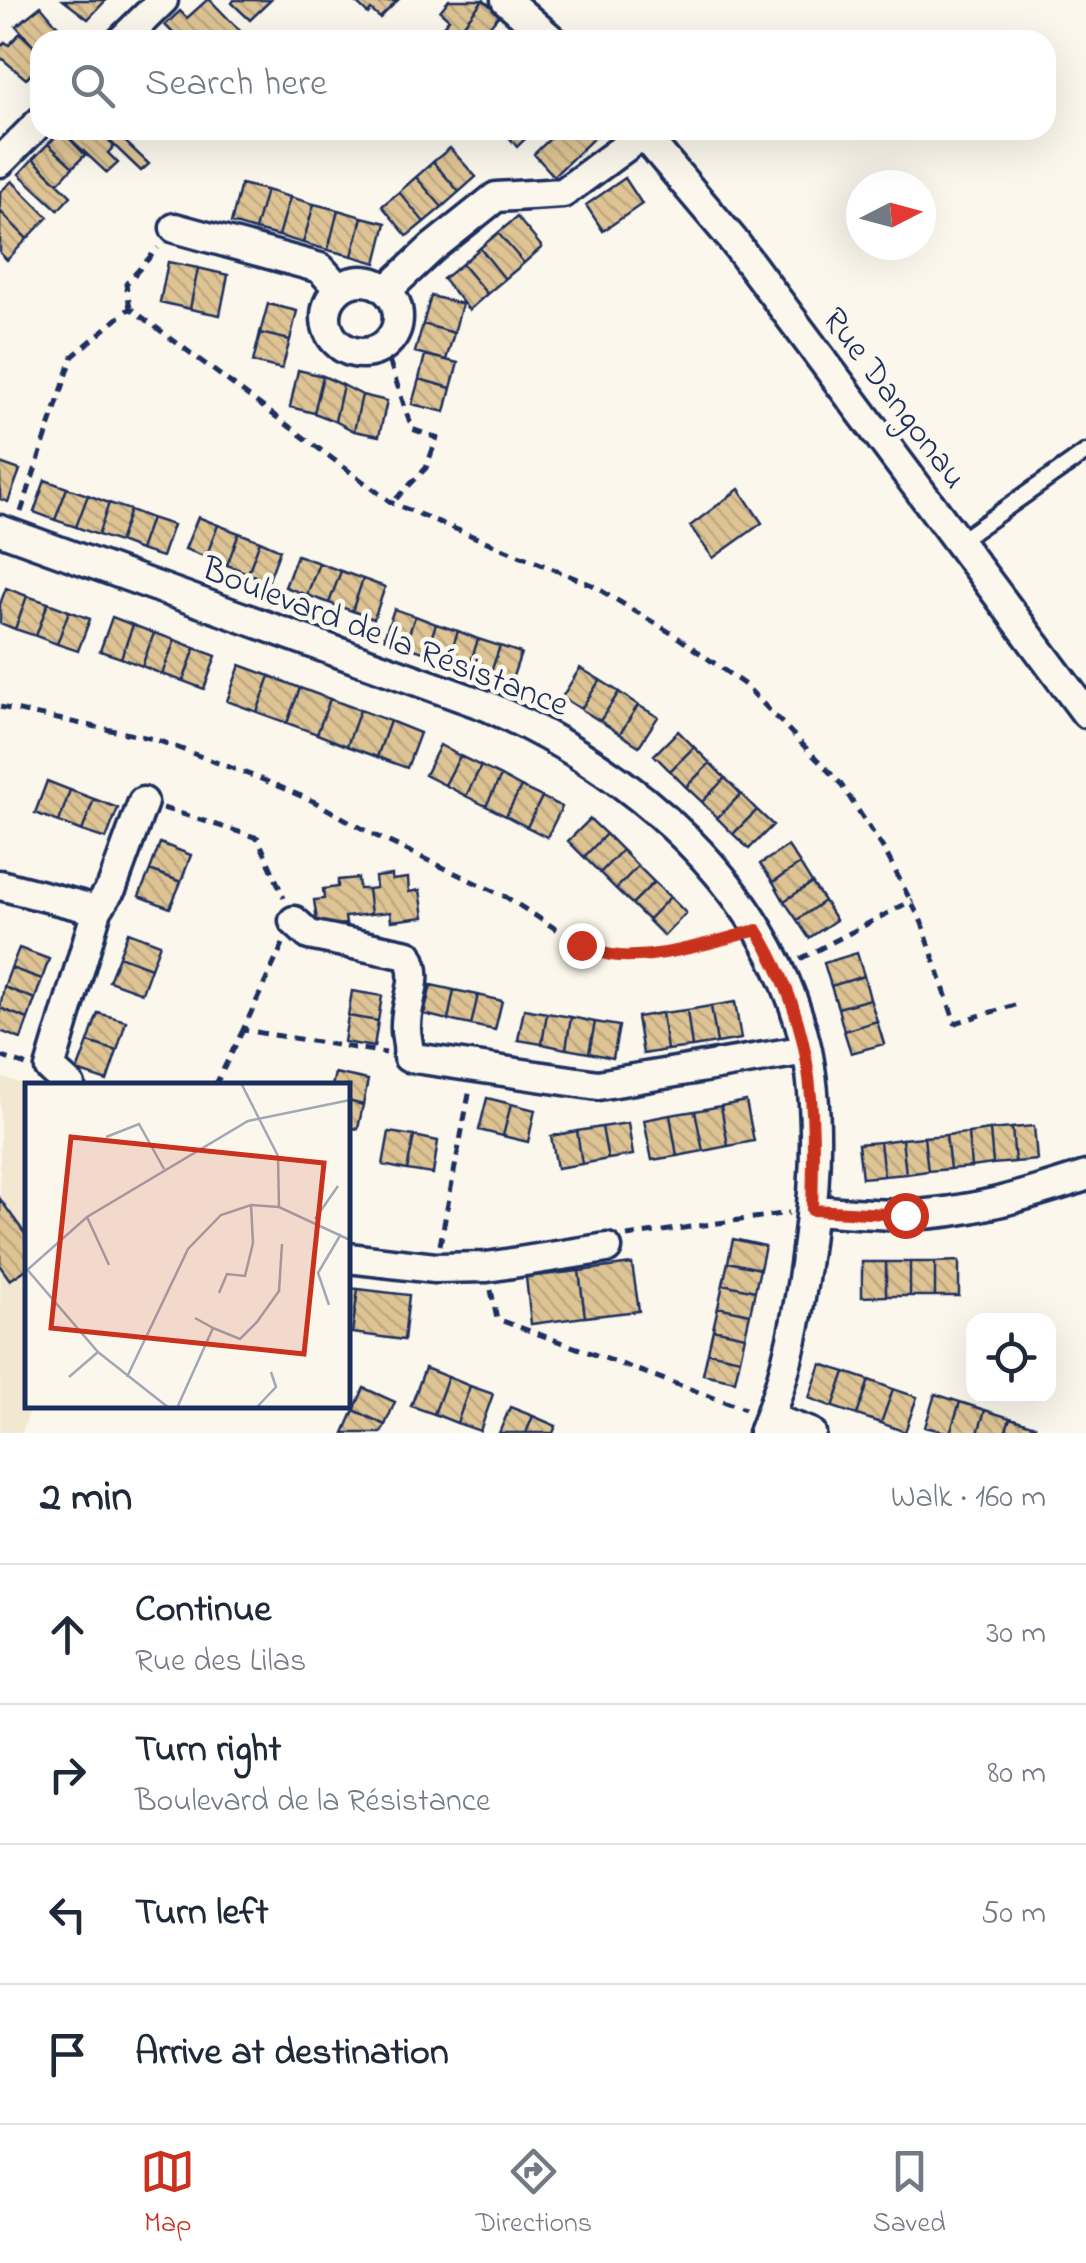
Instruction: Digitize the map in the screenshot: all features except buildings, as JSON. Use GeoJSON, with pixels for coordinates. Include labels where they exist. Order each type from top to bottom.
{"type":"FeatureCollection","features":[{"type":"Feature","properties":{"kind":"street"},"geometry":{"type":"LineString","coordinates":[[132,30],[163,0]]}},
{"type":"Feature","properties":{"kind":"street"},"geometry":{"type":"LineString","coordinates":[[506,0],[540,30]]}},
{"type":"Feature","properties":{"kind":"street"},"geometry":{"type":"LineString","coordinates":[[0,162],[30,132]]}},
{"type":"Feature","properties":{"kind":"street"},"geometry":{"type":"LineString","coordinates":[[388,290],[432,248],[496,198],[562,193],[632,140]]}},
{"type":"Feature","properties":{"kind":"street","name":"Rue Dangonau"},"geometry":{"type":"LineString","coordinates":[[649,140],[732,240],[1086,713]]}},
{"type":"Feature","properties":{"kind":"street"},"geometry":{"type":"LineString","coordinates":[[175,228],[320,268],[339,289]]}},
{"type":"Feature","properties":{"kind":"street"},"geometry":{"type":"LineString","coordinates":[[364,282],[388,290],[400,309],[392,336],[384,345],[357,352],[334,342],[325,320],[329,297],[339,289],[364,282]]}},
{"type":"Feature","properties":{"kind":"street","name":"Boulevard de la Résistance"},"geometry":{"type":"LineString","coordinates":[[7,533],[487,706],[576,750],[646,800],[689,840],[732,890],[780,970],[806,1050],[815,1120],[812,1210],[800,1302],[766,1426]]}},
{"type":"Feature","properties":{"kind":"street"},"geometry":{"type":"LineString","coordinates":[[67,1083],[50,1068],[97,910],[112,887],[143,802]]}},
{"type":"Feature","properties":{"kind":"street"},"geometry":{"type":"LineString","coordinates":[[0,885],[97,910]]}},
{"type":"Feature","properties":{"kind":"street"},"geometry":{"type":"LineString","coordinates":[[294,922],[309,935],[408,955],[415,976],[405,1029],[410,1043],[408,1056],[598,1085],[806,1050]]}},
{"type":"Feature","properties":{"kind":"street"},"geometry":{"type":"LineString","coordinates":[[812,1210],[905,1215],[958,1210],[1021,1198],[1086,1176]]}},
{"type":"Feature","properties":{"kind":"street"},"geometry":{"type":"LineString","coordinates":[[350,1258],[436,1268],[487,1268],[606,1248]]}},
{"type":"Feature","properties":{"kind":"street"},"geometry":{"type":"LineString","coordinates":[[766,1426],[810,1433]]}},
{"type":"Feature","properties":{"kind":"lane"},"geometry":{"type":"LineString","coordinates":[[958,542],[1086,452]]}},
{"type":"Feature","properties":{"kind":"path"},"geometry":{"type":"LineString","coordinates":[[175,228],[126,284],[130,308],[392,503],[592,585],[676,636],[745,685],[840,783],[913,900],[955,1023],[1015,1005]]}},
{"type":"Feature","properties":{"kind":"path"},"geometry":{"type":"LineString","coordinates":[[7,533],[73,356],[130,308]]}},
{"type":"Feature","properties":{"kind":"path"},"geometry":{"type":"LineString","coordinates":[[384,345],[412,429],[437,438],[426,468],[392,503]]}},
{"type":"Feature","properties":{"kind":"path"},"geometry":{"type":"LineString","coordinates":[[0,707],[154,739],[262,780],[506,896],[581,945],[613,955],[671,951],[757,930]]}},
{"type":"Feature","properties":{"kind":"path"},"geometry":{"type":"LineString","coordinates":[[143,802],[258,838],[294,922],[217,1083]]}},
{"type":"Feature","properties":{"kind":"path"},"geometry":{"type":"LineString","coordinates":[[780,970],[913,900]]}},
{"type":"Feature","properties":{"kind":"path"},"geometry":{"type":"LineString","coordinates":[[244,1030],[408,1056]]}},
{"type":"Feature","properties":{"kind":"path"},"geometry":{"type":"LineString","coordinates":[[436,1268],[474,1066]]}},
{"type":"Feature","properties":{"kind":"path"},"geometry":{"type":"LineString","coordinates":[[606,1248],[608,1239],[812,1210]]}},
{"type":"Feature","properties":{"kind":"path"},"geometry":{"type":"LineString","coordinates":[[487,1268],[497,1320],[766,1426]]}},
{"type":"Feature","properties":{"kind":"shaded area"},"geometry":{"type":"Polygon","coordinates":[[[0,1077],[25,1084],[25,1408],[30,1408],[22,1433],[0,1433],[0,1077]]]}},
{"type":"Feature","properties":{"kind":"route"},"geometry":{"type":"LineString","coordinates":[[581,945],[613,955],[671,951],[757,930],[780,970],[806,1050],[815,1120],[812,1210],[905,1215]]}}]}
